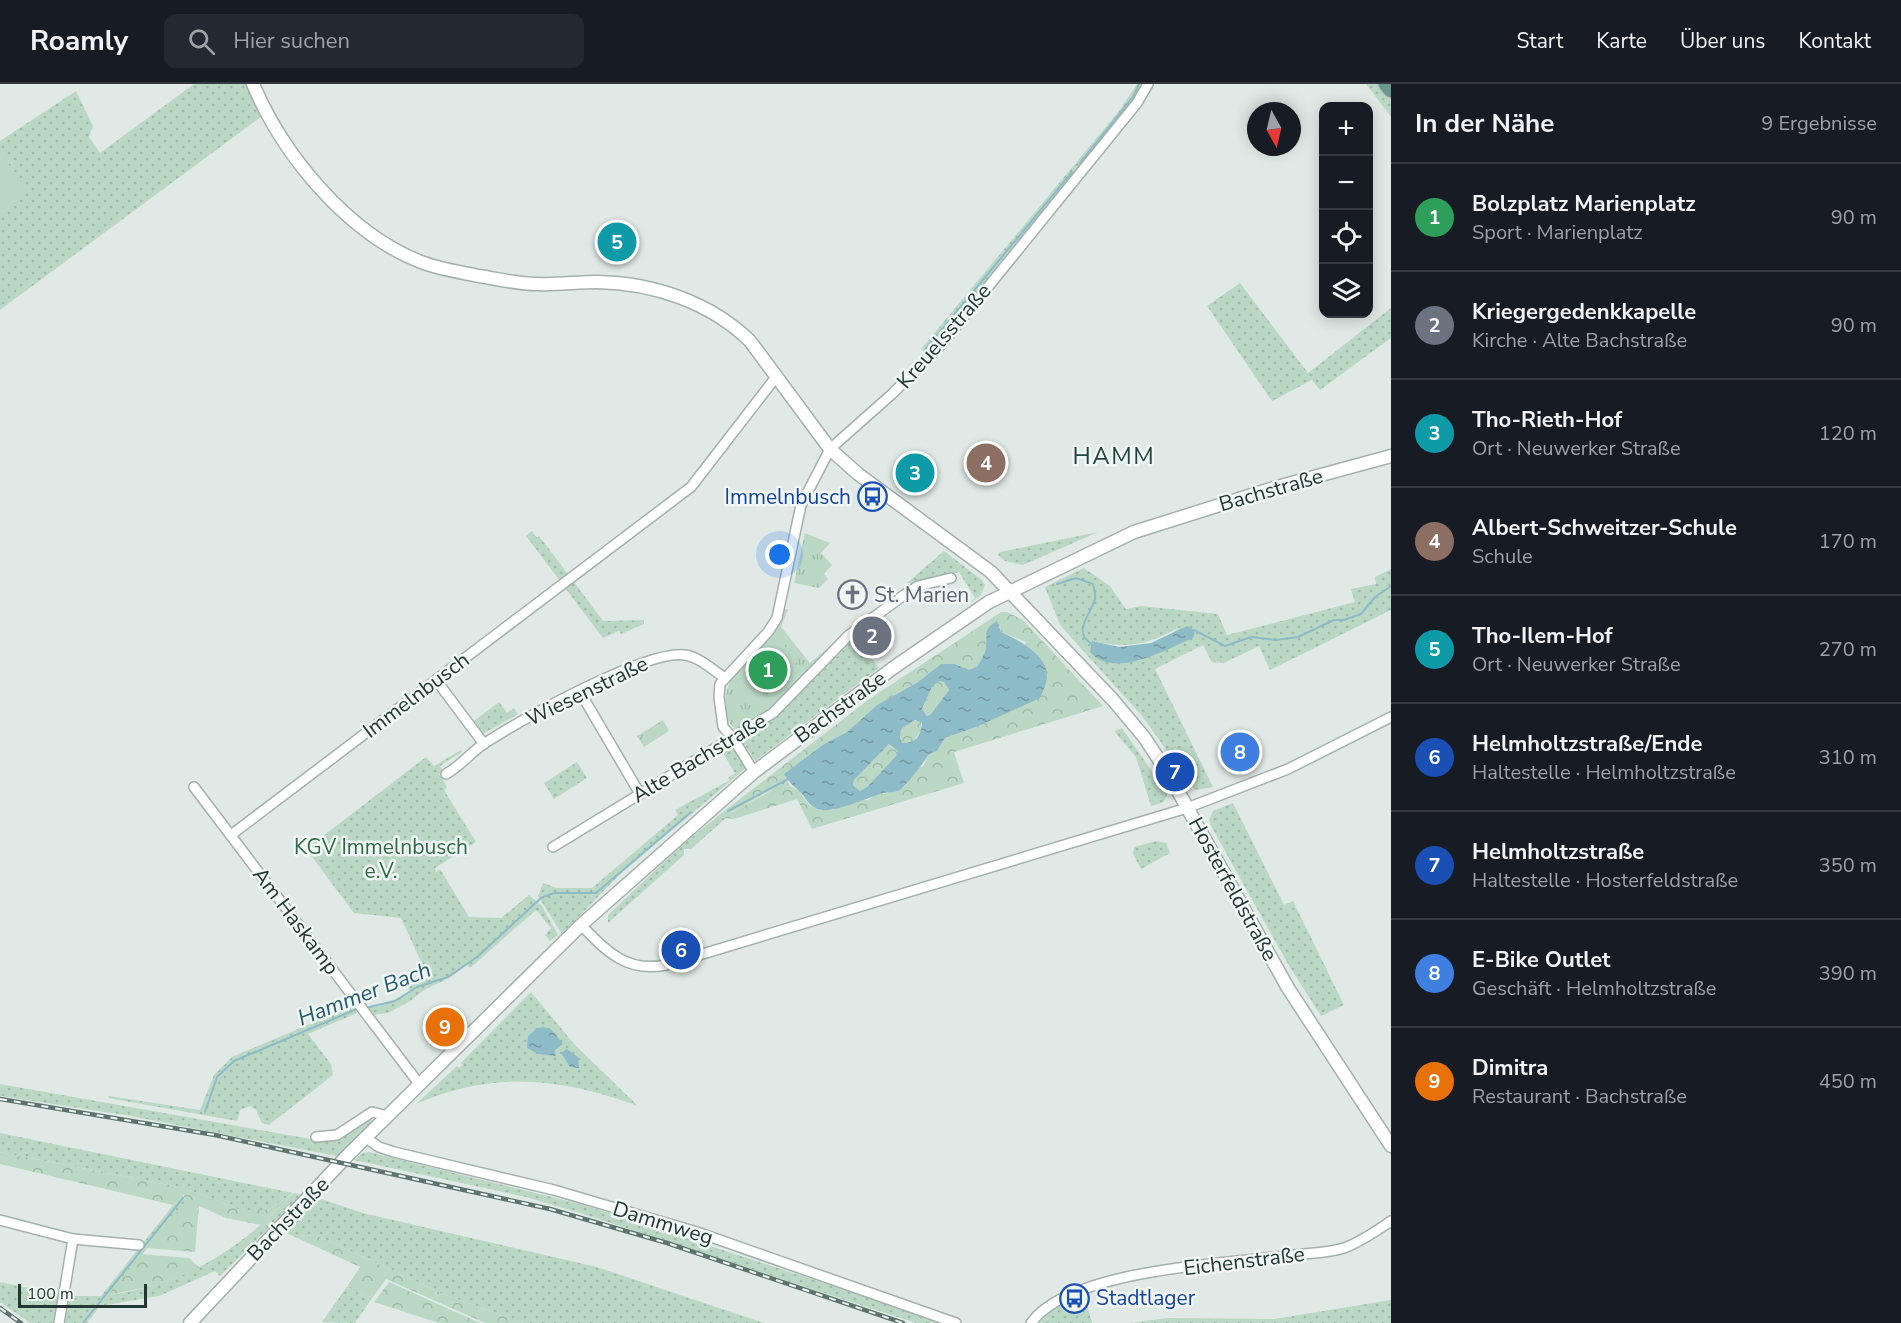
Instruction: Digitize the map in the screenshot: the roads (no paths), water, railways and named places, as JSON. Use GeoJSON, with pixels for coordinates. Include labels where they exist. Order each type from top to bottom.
{"type":"FeatureCollection","features":[{"type":"Feature","properties":{"kind":"main road"},"geometry":{"type":"LineString","coordinates":[[1386,84],[1391,90]]}},
{"type":"Feature","properties":{"kind":"street","name":"Hosterfeldstraße"},"geometry":{"type":"LineString","coordinates":[[253,84],[272,125],[309,178],[357,222],[390,247],[422,262],[507,281],[536,285],[625,284],[688,301],[715,312],[735,327],[750,341],[830,448],[858,474],[991,572],[1113,700],[1144,737],[1188,808],[1288,988],[1391,1146]]}},
{"type":"Feature","properties":{"kind":"street","name":"Kreuelsstraße"},"geometry":{"type":"LineString","coordinates":[[725,678],[768,632],[782,603],[786,569],[801,506],[830,448],[892,394],[941,345],[1137,103],[1148,84]]}},
{"type":"Feature","properties":{"kind":"street","name":"Immelnbusch"},"geometry":{"type":"LineString","coordinates":[[231,835],[691,487],[776,377]]}},
{"type":"Feature","properties":{"kind":"street","name":"Bachstraße"},"geometry":{"type":"LineString","coordinates":[[190,1323],[366,1138],[581,925],[754,772],[893,668],[989,602],[1134,532],[1277,487],[1391,456]]}},
{"type":"Feature","properties":{"kind":"street","name":"Alte Bachstraße"},"geometry":{"type":"LineString","coordinates":[[553,847],[773,713],[849,635],[918,586],[951,578]]}},
{"type":"Feature","properties":{"kind":"street","name":"Wiesenstraße"},"geometry":{"type":"LineString","coordinates":[[446,774],[463,764],[472,752],[484,744],[580,692],[664,655],[686,655],[725,678]]}},
{"type":"Feature","properties":{"kind":"street"},"geometry":{"type":"LineString","coordinates":[[725,678],[720,684],[720,712],[723,727],[734,738],[754,772]]}},
{"type":"Feature","properties":{"kind":"street"},"geometry":{"type":"LineString","coordinates":[[436,680],[484,744]]}},
{"type":"Feature","properties":{"kind":"street"},"geometry":{"type":"LineString","coordinates":[[580,692],[640,794]]}},
{"type":"Feature","properties":{"kind":"street"},"geometry":{"type":"LineString","coordinates":[[581,925],[619,961],[636,966],[658,966],[1188,808],[1288,769],[1391,717]]}},
{"type":"Feature","properties":{"kind":"street","name":"Am Haskamp"},"geometry":{"type":"LineString","coordinates":[[194,787],[420,1085]]}},
{"type":"Feature","properties":{"kind":"street"},"geometry":{"type":"LineString","coordinates":[[316,1137],[336,1135],[372,1112],[388,1116]]}},
{"type":"Feature","properties":{"kind":"street","name":"Dammweg"},"geometry":{"type":"LineString","coordinates":[[366,1138],[386,1150],[554,1190],[697,1232],[956,1323]]}},
{"type":"Feature","properties":{"kind":"street"},"geometry":{"type":"LineString","coordinates":[[0,1220],[73,1239],[139,1245]]}},
{"type":"Feature","properties":{"kind":"street","name":"Eichenstraße"},"geometry":{"type":"LineString","coordinates":[[1031,1323],[1037,1314],[1070,1295],[1093,1286],[1135,1275],[1342,1249],[1391,1221]]}},
{"type":"Feature","properties":{"kind":"street"},"geometry":{"type":"LineString","coordinates":[[59,1323],[73,1239]]}},
{"type":"Feature","properties":{"kind":"water"},"geometry":{"type":"Polygon","coordinates":[[[997,621],[1001,632],[1030,649],[1042,661],[1046,668],[1047,679],[1040,698],[976,727],[945,738],[937,751],[928,755],[906,784],[896,792],[883,793],[836,809],[823,810],[811,805],[787,779],[784,774],[824,744],[847,732],[877,705],[918,682],[941,664],[955,664],[969,670],[978,666],[986,649],[987,630],[997,621]],[[939,681],[932,687],[922,709],[927,716],[949,690],[944,682],[939,681]],[[915,720],[901,729],[900,739],[903,743],[911,742],[919,735],[922,723],[915,720]],[[889,744],[854,780],[853,785],[860,791],[868,786],[898,751],[889,744]]]}},
{"type":"Feature","properties":{"kind":"water"},"geometry":{"type":"Polygon","coordinates":[[[1187,626],[1195,630],[1193,638],[1141,660],[1113,663],[1100,660],[1090,652],[1092,641],[1119,647],[1151,643],[1187,626]]]}},
{"type":"Feature","properties":{"kind":"water"},"geometry":{"type":"Polygon","coordinates":[[[544,1027],[552,1030],[563,1044],[555,1050],[556,1056],[538,1054],[527,1048],[528,1036],[537,1028],[544,1027]]]}},
{"type":"Feature","properties":{"kind":"water"},"geometry":{"type":"Polygon","coordinates":[[[567,1049],[578,1057],[579,1068],[570,1067],[561,1053],[567,1049]]]}},
{"type":"Feature","properties":{"kind":"waterway"},"geometry":{"type":"LineString","coordinates":[[1080,163],[1133,97],[1139,84]]}},
{"type":"Feature","properties":{"kind":"waterway"},"geometry":{"type":"LineString","coordinates":[[925,350],[1072,172]]}},
{"type":"Feature","properties":{"kind":"waterway","name":"Hammer Bach"},"geometry":{"type":"LineString","coordinates":[[1057,584],[1076,578],[1093,584],[1095,599],[1083,629],[1083,634],[1092,644]]}},
{"type":"Feature","properties":{"kind":"waterway","name":"Hammer Bach"},"geometry":{"type":"LineString","coordinates":[[1194,630],[1225,646],[1251,637],[1276,640],[1298,637],[1334,620],[1344,620],[1361,614],[1375,597],[1391,586]]}},
{"type":"Feature","properties":{"kind":"waterway","name":"Hammer Bach"},"geometry":{"type":"LineString","coordinates":[[728,811],[788,779]]}},
{"type":"Feature","properties":{"kind":"waterway","name":"Hammer Bach"},"geometry":{"type":"LineString","coordinates":[[365,1008],[395,1001],[417,987],[448,977],[477,957],[541,898],[554,893],[596,893],[691,812]]}},
{"type":"Feature","properties":{"kind":"waterway","name":"Hammer Bach"},"geometry":{"type":"LineString","coordinates":[[205,1112],[217,1077],[234,1061],[357,1009]]}},
{"type":"Feature","properties":{"kind":"waterway","name":"Hammer Bach"},"geometry":{"type":"LineString","coordinates":[[83,1323],[183,1198]]}},
{"type":"Feature","properties":{"kind":"railway"},"geometry":{"type":"LineString","coordinates":[[0,1099],[215,1135],[550,1209],[667,1243],[903,1323]]}},
{"type":"Feature","properties":{"kind":"railway"},"geometry":{"type":"LineString","coordinates":[[0,1308],[21,1323]]}},
{"type":"Feature","properties":{"kind":"place","name":"Tho-Ilem-Hof"},"geometry":{"type":"Point","coordinates":[617,242]}},
{"type":"Feature","properties":{"kind":"place","name":"Albert-Schweitzer-Schule"},"geometry":{"type":"Point","coordinates":[986,463]}},
{"type":"Feature","properties":{"kind":"place","name":"Tho-Rieth-Hof"},"geometry":{"type":"Point","coordinates":[915,473]}},
{"type":"Feature","properties":{"kind":"place","name":"Immelnbusch"},"geometry":{"type":"Point","coordinates":[872,497]}},
{"type":"Feature","properties":{"kind":"place","name":"St. Marien"},"geometry":{"type":"Point","coordinates":[853,595]}},
{"type":"Feature","properties":{"kind":"place","name":"Kriegergedenkkapelle"},"geometry":{"type":"Point","coordinates":[872,636]}},
{"type":"Feature","properties":{"kind":"place","name":"Bolzplatz Marienplatz"},"geometry":{"type":"Point","coordinates":[768,670]}},
{"type":"Feature","properties":{"kind":"place","name":"E-Bike Outlet"},"geometry":{"type":"Point","coordinates":[1240,752]}},
{"type":"Feature","properties":{"kind":"place","name":"Helmholtzstraße"},"geometry":{"type":"Point","coordinates":[1175,772]}},
{"type":"Feature","properties":{"kind":"place","name":"Helmholtzstraße/Ende"},"geometry":{"type":"Point","coordinates":[681,950]}},
{"type":"Feature","properties":{"kind":"place","name":"Dimitra"},"geometry":{"type":"Point","coordinates":[445,1027]}},
{"type":"Feature","properties":{"kind":"place","name":"Stadtlager"},"geometry":{"type":"Point","coordinates":[1075,1298]}},
{"type":"Feature","properties":{"kind":"district","name":"HAMM"},"geometry":{"type":"Point","coordinates":[1114,456]}},
{"type":"Feature","properties":{"kind":"park label","name":"KGV Immelnbusch e.V."},"geometry":{"type":"Point","coordinates":[381,859]}}]}
